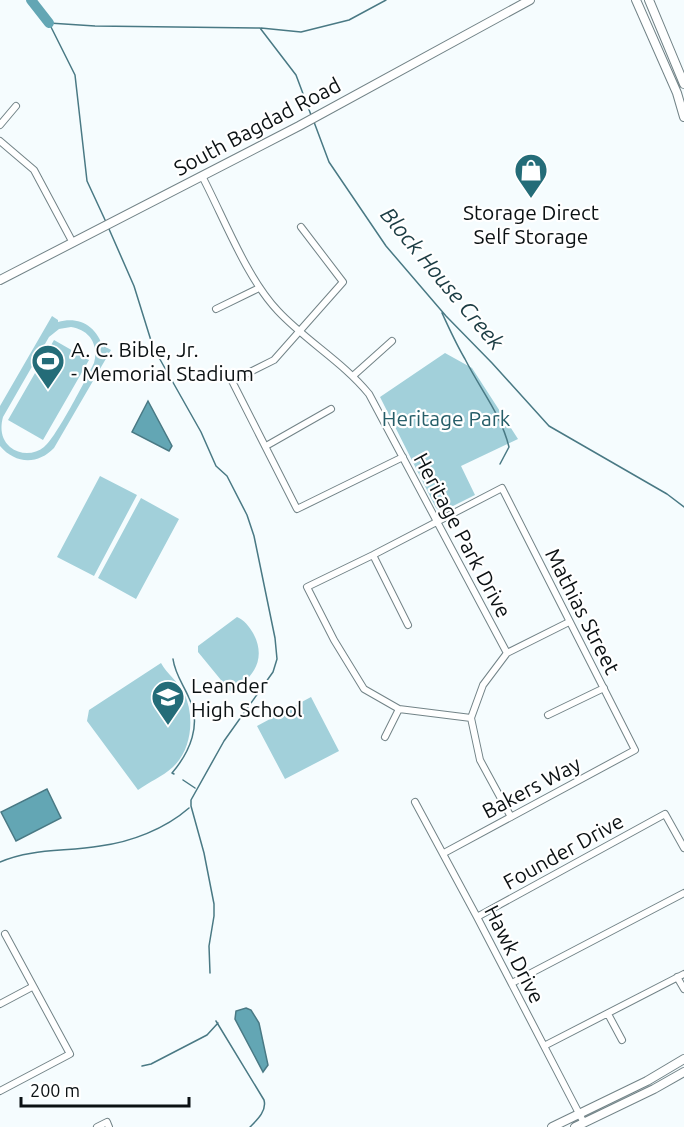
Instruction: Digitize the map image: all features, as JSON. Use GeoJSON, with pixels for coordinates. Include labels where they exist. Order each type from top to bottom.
{"type":"FeatureCollection","features":[{"type":"Feature","properties":{"kind":"main road","name":"South Bagdad Road"},"geometry":{"type":"LineString","coordinates":[[0,280],[320,115],[530,0]]}},
{"type":"Feature","properties":{"kind":"main road"},"geometry":{"type":"LineString","coordinates":[[636,0],[677,93],[684,117]]}},
{"type":"Feature","properties":{"kind":"main road"},"geometry":{"type":"LineString","coordinates":[[649,0],[684,84]]}},
{"type":"Feature","properties":{"kind":"main road"},"geometry":{"type":"LineString","coordinates":[[552,1127],[647,1081],[684,1059]]}},
{"type":"Feature","properties":{"kind":"main road"},"geometry":{"type":"LineString","coordinates":[[579,1125],[684,1072]]}},
{"type":"Feature","properties":{"kind":"street"},"geometry":{"type":"LineString","coordinates":[[0,125],[16,106]]}},
{"type":"Feature","properties":{"kind":"street"},"geometry":{"type":"LineString","coordinates":[[0,141],[34,170],[73,243]]}},
{"type":"Feature","properties":{"kind":"street","name":"Heritage Park Drive"},"geometry":{"type":"LineString","coordinates":[[202,176],[259,288],[279,312],[354,375],[369,394],[507,653]]}},
{"type":"Feature","properties":{"kind":"street"},"geometry":{"type":"LineString","coordinates":[[301,226],[343,282],[274,360],[232,381],[297,510],[403,457]]}},
{"type":"Feature","properties":{"kind":"street"},"geometry":{"type":"LineString","coordinates":[[216,309],[259,288]]}},
{"type":"Feature","properties":{"kind":"street"},"geometry":{"type":"LineString","coordinates":[[354,375],[392,341]]}},
{"type":"Feature","properties":{"kind":"street"},"geometry":{"type":"LineString","coordinates":[[266,446],[331,409]]}},
{"type":"Feature","properties":{"kind":"street","name":"Mathias Street"},"geometry":{"type":"LineString","coordinates":[[436,522],[502,488],[635,750]]}},
{"type":"Feature","properties":{"kind":"street"},"geometry":{"type":"LineString","coordinates":[[436,522],[307,587],[334,640],[364,689],[399,709],[471,718]]}},
{"type":"Feature","properties":{"kind":"street"},"geometry":{"type":"LineString","coordinates":[[373,555],[408,625]]}},
{"type":"Feature","properties":{"kind":"street"},"geometry":{"type":"LineString","coordinates":[[511,817],[480,760],[471,718],[483,686],[507,653],[569,622]]}},
{"type":"Feature","properties":{"kind":"street"},"geometry":{"type":"LineString","coordinates":[[548,716],[604,688]]}},
{"type":"Feature","properties":{"kind":"street"},"geometry":{"type":"LineString","coordinates":[[385,737],[399,709]]}},
{"type":"Feature","properties":{"kind":"street","name":"Bakers Way"},"geometry":{"type":"LineString","coordinates":[[444,854],[635,750]]}},
{"type":"Feature","properties":{"kind":"street","name":"Hawk Drive"},"geometry":{"type":"LineString","coordinates":[[415,802],[580,1114],[579,1125]]}},
{"type":"Feature","properties":{"kind":"street","name":"Founder Drive"},"geometry":{"type":"LineString","coordinates":[[477,917],[665,814],[684,848]]}},
{"type":"Feature","properties":{"kind":"street"},"geometry":{"type":"LineString","coordinates":[[512,983],[684,893]]}},
{"type":"Feature","properties":{"kind":"street"},"geometry":{"type":"LineString","coordinates":[[0,1091],[70,1054],[5,934]]}},
{"type":"Feature","properties":{"kind":"street"},"geometry":{"type":"LineString","coordinates":[[544,1046],[681,976],[684,989]]}},
{"type":"Feature","properties":{"kind":"street"},"geometry":{"type":"LineString","coordinates":[[0,1004],[32,987]]}},
{"type":"Feature","properties":{"kind":"street"},"geometry":{"type":"LineString","coordinates":[[608,1014],[622,1040]]}},
{"type":"Feature","properties":{"kind":"street"},"geometry":{"type":"LineString","coordinates":[[97,1127],[107,1122],[109,1127]]}},
{"type":"Feature","properties":{"kind":"green space","name":"A. C. Bible, Jr. - Memorial Stadium"},"geometry":{"type":"Polygon","coordinates":[[[52,316],[58,322],[73,320],[86,324],[96,334],[103,348],[104,346],[111,350],[54,448],[48,454],[34,460],[19,459],[0,446],[0,406],[52,316]],[[71,327],[59,329],[49,337],[3,417],[3,437],[14,450],[31,453],[44,447],[63,421],[84,382],[94,363],[95,350],[92,339],[71,327]]]}},
{"type":"Feature","properties":{"kind":"green space","name":"A. C. Bible, Jr. - Memorial Stadium"},"geometry":{"type":"Polygon","coordinates":[[[54,340],[89,360],[43,440],[8,420],[54,340]]]}},
{"type":"Feature","properties":{"kind":"green space","name":"Heritage Park"},"geometry":{"type":"Polygon","coordinates":[[[445,353],[472,368],[518,439],[461,466],[475,495],[441,512],[436,508],[380,397],[445,353]]]}},
{"type":"Feature","properties":{"kind":"green space"},"geometry":{"type":"Polygon","coordinates":[[[100,476],[137,495],[94,576],[57,557],[100,476]]]}},
{"type":"Feature","properties":{"kind":"green space"},"geometry":{"type":"Polygon","coordinates":[[[141,498],[179,519],[136,599],[98,578],[141,498]]]}},
{"type":"Feature","properties":{"kind":"green space"},"geometry":{"type":"Polygon","coordinates":[[[237,617],[253,633],[259,651],[252,674],[230,691],[198,652],[198,646],[237,617]]]}},
{"type":"Feature","properties":{"kind":"green space"},"geometry":{"type":"Polygon","coordinates":[[[161,663],[184,693],[190,712],[190,732],[184,751],[173,767],[138,790],[87,721],[89,710],[161,663]]]}},
{"type":"Feature","properties":{"kind":"green space"},"geometry":{"type":"Polygon","coordinates":[[[311,697],[339,751],[285,779],[257,726],[311,697]]]}},
{"type":"Feature","properties":{"kind":"shaded area"},"geometry":{"type":"Polygon","coordinates":[[[148,401],[172,446],[169,451],[132,432],[148,401]]]}},
{"type":"Feature","properties":{"kind":"shaded area"},"geometry":{"type":"Polygon","coordinates":[[[47,789],[61,818],[16,841],[1,812],[47,789]]]}},
{"type":"Feature","properties":{"kind":"shaded area"},"geometry":{"type":"Polygon","coordinates":[[[246,1008],[251,1010],[259,1023],[268,1065],[263,1072],[235,1019],[236,1011],[246,1008]]]}},
{"type":"Feature","properties":{"kind":"waterway","name":"Block House Creek"},"geometry":{"type":"LineString","coordinates":[[31,0],[49,23]]}},
{"type":"Feature","properties":{"kind":"waterway"},"geometry":{"type":"LineString","coordinates":[[261,28],[301,32],[349,20],[386,0]]}},
{"type":"Feature","properties":{"kind":"waterway"},"geometry":{"type":"LineString","coordinates":[[49,23],[75,75],[87,181],[106,222]]}},
{"type":"Feature","properties":{"kind":"waterway","name":"Block House Creek"},"geometry":{"type":"LineString","coordinates":[[49,23],[95,26],[260,28],[296,75],[311,115]]}},
{"type":"Feature","properties":{"kind":"waterway","name":"Block House Creek"},"geometry":{"type":"LineString","coordinates":[[314,122],[329,162],[386,246],[446,316],[549,426],[667,494],[684,507]]}},
{"type":"Feature","properties":{"kind":"waterway"},"geometry":{"type":"LineString","coordinates":[[109,229],[134,286],[153,347],[201,432],[216,466],[227,476],[247,515],[254,536],[275,638],[277,659],[273,672],[224,741],[191,800],[214,904],[209,946],[210,973]]}},
{"type":"Feature","properties":{"kind":"waterway"},"geometry":{"type":"LineString","coordinates":[[442,313],[496,413],[505,435],[509,447],[500,464]]}},
{"type":"Feature","properties":{"kind":"waterway"},"geometry":{"type":"LineString","coordinates":[[173,659],[177,674],[193,708],[194,718],[189,747],[172,773],[174,774]]}},
{"type":"Feature","properties":{"kind":"waterway"},"geometry":{"type":"LineString","coordinates":[[183,780],[195,788]]}},
{"type":"Feature","properties":{"kind":"waterway"},"geometry":{"type":"LineString","coordinates":[[0,862],[24,854],[87,848],[124,841],[158,828],[189,808]]}},
{"type":"Feature","properties":{"kind":"waterway"},"geometry":{"type":"LineString","coordinates":[[216,1021],[264,1100],[263,1112],[250,1127]]}},
{"type":"Feature","properties":{"kind":"waterway"},"geometry":{"type":"LineString","coordinates":[[142,1066],[151,1064],[207,1035],[218,1023]]}},
{"type":"Feature","properties":{"kind":"place","name":"Storage Direct Self Storage"},"geometry":{"type":"Point","coordinates":[531,199]}},
{"type":"Feature","properties":{"kind":"place","name":"A. C. Bible, Jr. - Memorial Stadium"},"geometry":{"type":"Point","coordinates":[48,390]}},
{"type":"Feature","properties":{"kind":"place","name":"Leander High School"},"geometry":{"type":"Point","coordinates":[168,726]}}]}
